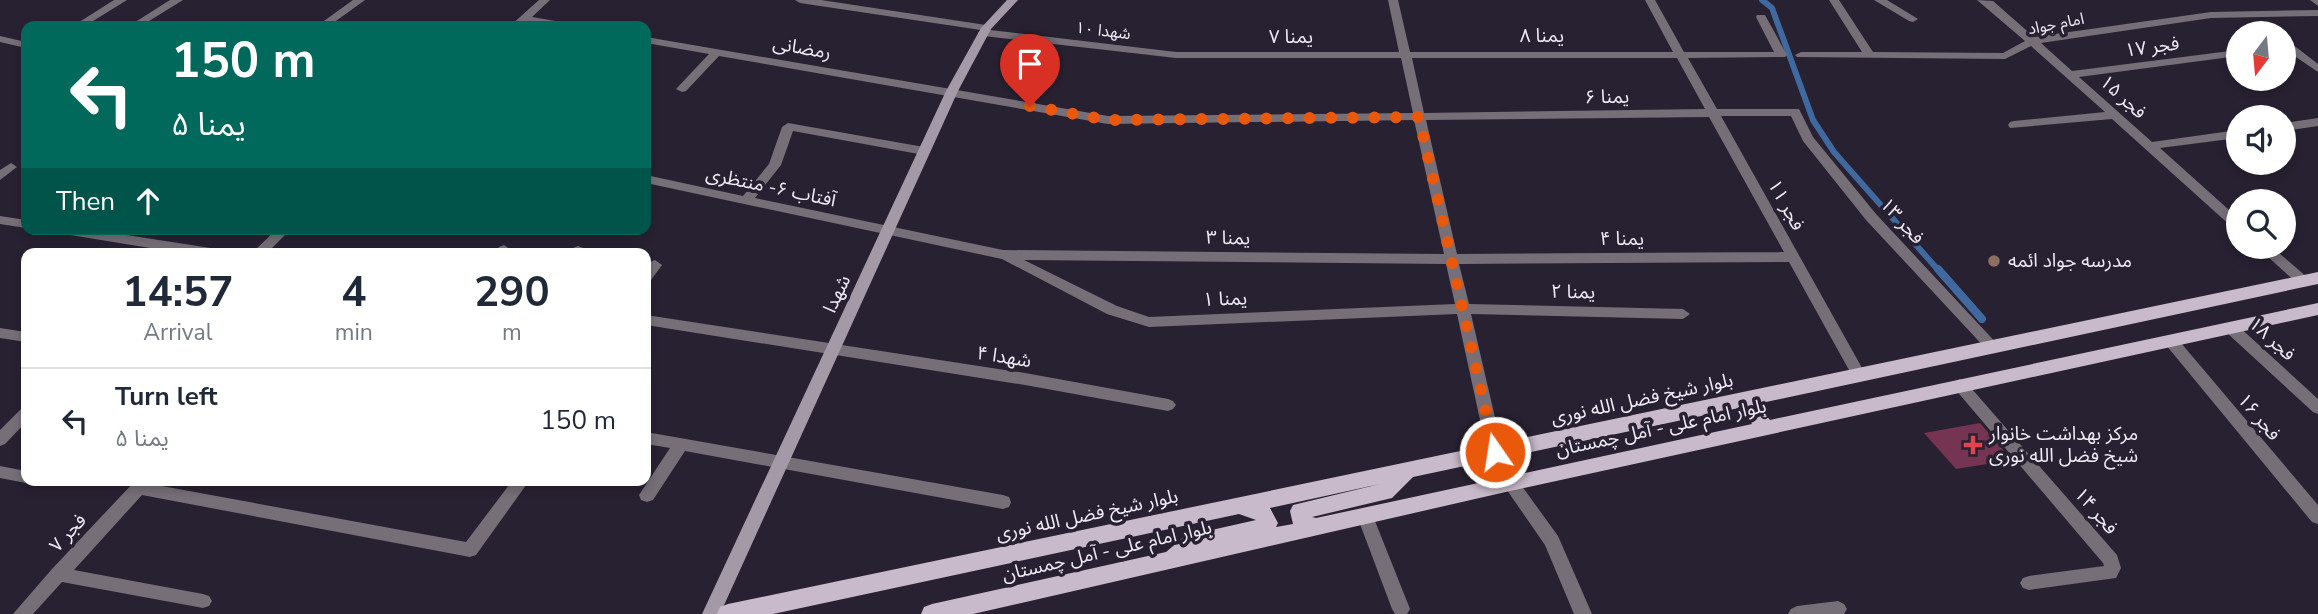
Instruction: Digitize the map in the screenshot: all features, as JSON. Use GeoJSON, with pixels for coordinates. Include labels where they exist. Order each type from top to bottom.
{"type":"FeatureCollection","features":[{"type":"Feature","properties":{"kind":"main road","name":"شهدا"},"geometry":{"type":"LineString","coordinates":[[710,614],[952,91],[985,30],[1013,0]]}},
{"type":"Feature","properties":{"kind":"main road","name":"بلوار شیخ فضل الله نوری"},"geometry":{"type":"LineString","coordinates":[[728,614],[2311,280]]}},
{"type":"Feature","properties":{"kind":"main road","name":"بلوار امام علی - آمل چمستان"},"geometry":{"type":"LineString","coordinates":[[932,614],[1364,516],[2318,309]]}},
{"type":"Feature","properties":{"kind":"main road"},"geometry":{"type":"LineString","coordinates":[[1744,401],[1767,429]]}},
{"type":"Feature","properties":{"kind":"main road"},"geometry":{"type":"LineString","coordinates":[[1317,527],[1303,523],[1300,511],[1385,492],[1408,470]]}},
{"type":"Feature","properties":{"kind":"main road"},"geometry":{"type":"LineString","coordinates":[[1168,561],[1192,542],[1258,531],[1268,523],[1263,513],[1239,506]]}},
{"type":"Feature","properties":{"kind":"street"},"geometry":{"type":"LineString","coordinates":[[86,21],[122,0]]}},
{"type":"Feature","properties":{"kind":"street"},"geometry":{"type":"LineString","coordinates":[[142,21],[178,0]]}},
{"type":"Feature","properties":{"kind":"street"},"geometry":{"type":"LineString","coordinates":[[329,21],[360,0]]}},
{"type":"Feature","properties":{"kind":"street"},"geometry":{"type":"LineString","coordinates":[[521,21],[545,0]]}},
{"type":"Feature","properties":{"kind":"street","name":"شهدا ۱۰"},"geometry":{"type":"LineString","coordinates":[[800,0],[985,30],[1177,55]]}},
{"type":"Feature","properties":{"kind":"street"},"geometry":{"type":"LineString","coordinates":[[1392,0],[1495,452]]}},
{"type":"Feature","properties":{"kind":"street","name":"فجر ۱۱"},"geometry":{"type":"LineString","coordinates":[[1650,0],[1859,375]]}},
{"type":"Feature","properties":{"kind":"street"},"geometry":{"type":"LineString","coordinates":[[1834,0],[1870,56]]}},
{"type":"Feature","properties":{"kind":"street"},"geometry":{"type":"LineString","coordinates":[[1879,0],[1913,19]]}},
{"type":"Feature","properties":{"kind":"street","name":"فجر ۱۵"},"geometry":{"type":"LineString","coordinates":[[1982,0],[2032,41],[2226,214]]}},
{"type":"Feature","properties":{"kind":"street","name":"امام جواد"},"geometry":{"type":"LineString","coordinates":[[1801,55],[2005,56],[2032,41],[2211,15],[2318,13]]}},
{"type":"Feature","properties":{"kind":"street"},"geometry":{"type":"LineString","coordinates":[[1679,53],[1781,55],[1761,17]]}},
{"type":"Feature","properties":{"kind":"street"},"geometry":{"type":"LineString","coordinates":[[0,39],[21,44]]}},
{"type":"Feature","properties":{"kind":"street","name":"رمضانی"},"geometry":{"type":"LineString","coordinates":[[651,41],[1108,120]]}},
{"type":"Feature","properties":{"kind":"street"},"geometry":{"type":"LineString","coordinates":[[682,89],[717,52]]}},
{"type":"Feature","properties":{"kind":"street"},"geometry":{"type":"LineString","coordinates":[[2296,52],[2318,69]]}},
{"type":"Feature","properties":{"kind":"street","name":"یمنا ۸"},"geometry":{"type":"LineString","coordinates":[[1405,55],[1679,53]]}},
{"type":"Feature","properties":{"kind":"street","name":"یمنا ۷"},"geometry":{"type":"LineString","coordinates":[[1177,55],[1405,55]]}},
{"type":"Feature","properties":{"kind":"street","name":"فجر ۱۷"},"geometry":{"type":"LineString","coordinates":[[2070,75],[2226,55]]}},
{"type":"Feature","properties":{"kind":"street","name":"یمنا ۶"},"geometry":{"type":"LineString","coordinates":[[1108,120],[1795,112]]}},
{"type":"Feature","properties":{"kind":"street","name":"فجر ۱۳"},"geometry":{"type":"LineString","coordinates":[[1795,112],[1807,138],[1871,217],[1993,347]]}},
{"type":"Feature","properties":{"kind":"street"},"geometry":{"type":"LineString","coordinates":[[2014,125],[2114,116]]}},
{"type":"Feature","properties":{"kind":"street"},"geometry":{"type":"LineString","coordinates":[[2296,125],[2318,122]]}},
{"type":"Feature","properties":{"kind":"street"},"geometry":{"type":"LineString","coordinates":[[746,201],[775,164],[788,127],[924,151]]}},
{"type":"Feature","properties":{"kind":"street"},"geometry":{"type":"LineString","coordinates":[[2149,146],[2226,136]]}},
{"type":"Feature","properties":{"kind":"street"},"geometry":{"type":"LineString","coordinates":[[0,176],[12,167]]}},
{"type":"Feature","properties":{"kind":"street","name":"آفتاب ۶- منتظری"},"geometry":{"type":"LineString","coordinates":[[651,180],[1003,255]]}},
{"type":"Feature","properties":{"kind":"street"},"geometry":{"type":"LineString","coordinates":[[0,220],[21,223]]}},
{"type":"Feature","properties":{"kind":"street"},"geometry":{"type":"LineString","coordinates":[[91,235],[164,248]]}},
{"type":"Feature","properties":{"kind":"street"},"geometry":{"type":"LineString","coordinates":[[264,248],[279,235]]}},
{"type":"Feature","properties":{"kind":"street","name":"یمنا ۳"},"geometry":{"type":"LineString","coordinates":[[1003,255],[1452,260]]}},
{"type":"Feature","properties":{"kind":"street","name":"یمنا ۱"},"geometry":{"type":"LineString","coordinates":[[1003,255],[1112,310],[1149,322],[1463,309]]}},
{"type":"Feature","properties":{"kind":"street","name":"یمنا ۴"},"geometry":{"type":"LineString","coordinates":[[1452,260],[1793,257]]}},
{"type":"Feature","properties":{"kind":"street"},"geometry":{"type":"LineString","coordinates":[[2281,259],[2311,280]]}},
{"type":"Feature","properties":{"kind":"street"},"geometry":{"type":"LineString","coordinates":[[651,270],[655,265]]}},
{"type":"Feature","properties":{"kind":"street","name":"یمنا ۲"},"geometry":{"type":"LineString","coordinates":[[1463,309],[1683,314]]}},
{"type":"Feature","properties":{"kind":"street","name":"شهدا ۴"},"geometry":{"type":"LineString","coordinates":[[651,321],[1168,405]]}},
{"type":"Feature","properties":{"kind":"street","name":"فجر ۱۸"},"geometry":{"type":"LineString","coordinates":[[2231,328],[2318,408]]}},
{"type":"Feature","properties":{"kind":"street"},"geometry":{"type":"LineString","coordinates":[[2,335],[21,337]]}},
{"type":"Feature","properties":{"kind":"street","name":"فجر ۱۶"},"geometry":{"type":"LineString","coordinates":[[2171,341],[2318,517]]}},
{"type":"Feature","properties":{"kind":"street","name":"فجر ۱۴"},"geometry":{"type":"LineString","coordinates":[[1960,385],[2111,560],[2113,568],[2110,573],[2029,583]]}},
{"type":"Feature","properties":{"kind":"street"},"geometry":{"type":"LineString","coordinates":[[0,440],[21,418]]}},
{"type":"Feature","properties":{"kind":"street"},"geometry":{"type":"LineString","coordinates":[[651,439],[781,460],[1003,502]]}},
{"type":"Feature","properties":{"kind":"street"},"geometry":{"type":"LineString","coordinates":[[647,495],[681,444]]}},
{"type":"Feature","properties":{"kind":"street"},"geometry":{"type":"LineString","coordinates":[[0,472],[21,476]]}},
{"type":"Feature","properties":{"kind":"street"},"geometry":{"type":"LineString","coordinates":[[1510,484],[1552,541],[1583,614]]}},
{"type":"Feature","properties":{"kind":"street","name":"فجر ۷"},"geometry":{"type":"LineString","coordinates":[[22,614],[140,486]]}},
{"type":"Feature","properties":{"kind":"street"},"geometry":{"type":"LineString","coordinates":[[146,486],[470,550],[517,486]]}},
{"type":"Feature","properties":{"kind":"street"},"geometry":{"type":"LineString","coordinates":[[1364,516],[1401,609]]}},
{"type":"Feature","properties":{"kind":"street"},"geometry":{"type":"LineString","coordinates":[[58,575],[203,601]]}},
{"type":"Feature","properties":{"kind":"street"},"geometry":{"type":"LineString","coordinates":[[1797,614],[1838,609]]}},
{"type":"Feature","properties":{"kind":"building","name":"مرکز بهداشت خانوار شیخ فضل الله نوری"},"geometry":{"type":"Polygon","coordinates":[[[1980,423],[2012,460],[1956,469],[1924,433],[1980,423]]]}},
{"type":"Feature","properties":{"kind":"waterway"},"geometry":{"type":"LineString","coordinates":[[1762,0],[1772,8],[1813,120],[1834,152],[1939,271]]}},
{"type":"Feature","properties":{"kind":"waterway"},"geometry":{"type":"LineString","coordinates":[[1938,269],[1982,319]]}},
{"type":"Feature","properties":{"kind":"place","name":"مدرسه جواد ائمه"},"geometry":{"type":"Point","coordinates":[1994,261]}},
{"type":"Feature","properties":{"kind":"place","name":"مرکز بهداشت خانوار شیخ فضل الله نوری"},"geometry":{"type":"Point","coordinates":[1973,445]}},
{"type":"Feature","properties":{"kind":"route"},"geometry":{"type":"LineString","coordinates":[[1030,106],[1108,120],[1419,117],[1495,452]]}}]}
